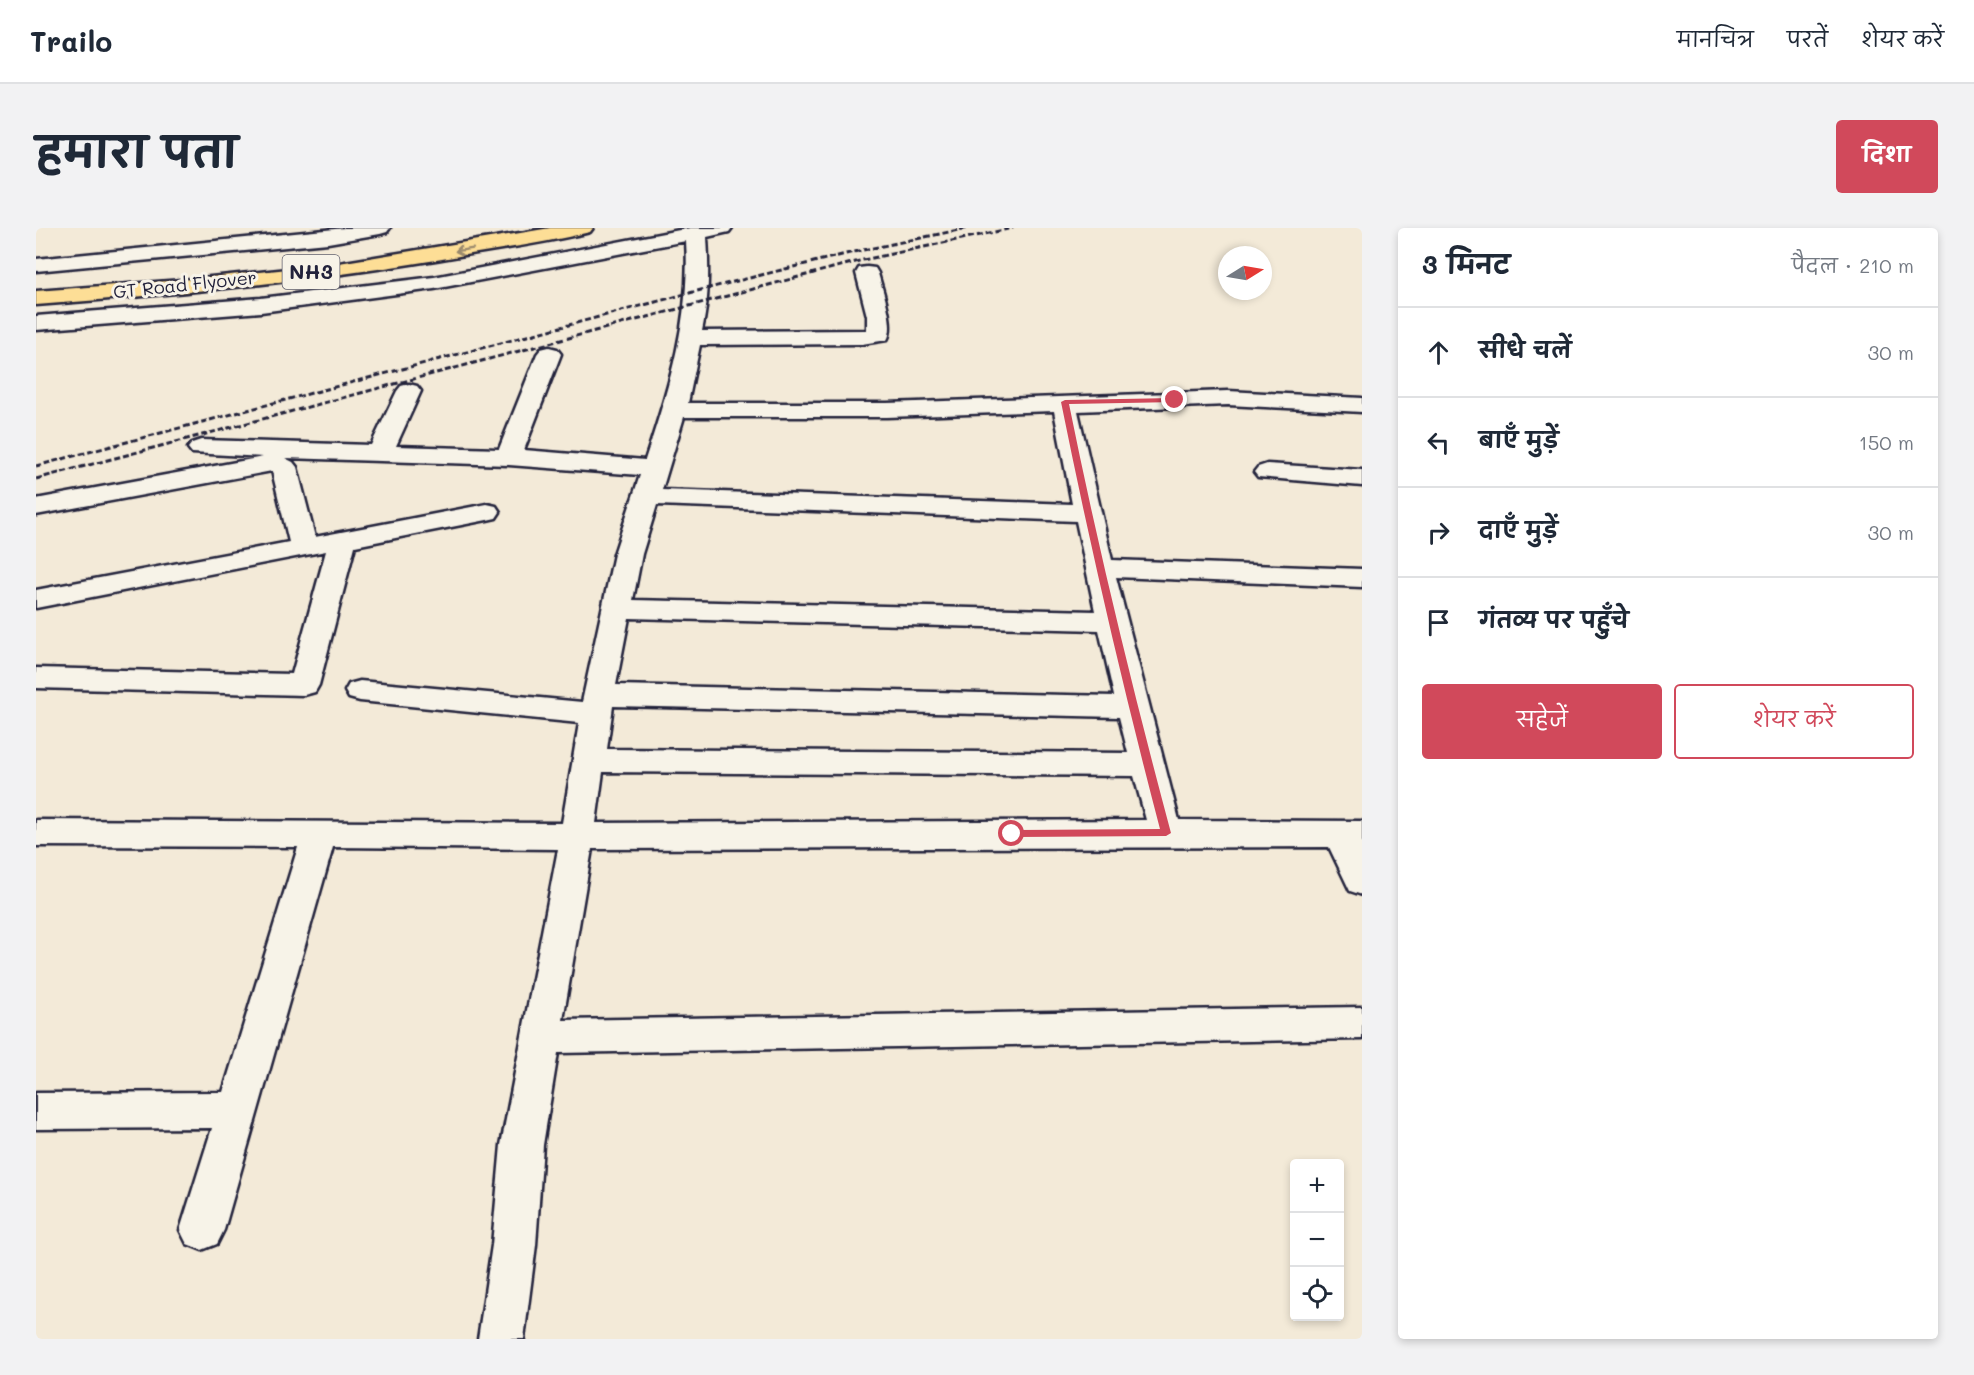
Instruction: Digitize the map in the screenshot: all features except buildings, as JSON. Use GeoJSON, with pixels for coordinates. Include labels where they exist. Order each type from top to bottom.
{"type":"FeatureCollection","features":[{"type":"Feature","properties":{"kind":"highway","name":"GT Road Flyover"},"geometry":{"type":"LineString","coordinates":[[36,284],[167,273],[321,254],[483,228]]}},
{"type":"Feature","properties":{"kind":"highway","name":"GT Road Flyover"},"geometry":{"type":"LineString","coordinates":[[36,298],[158,289],[326,271],[583,228]]}},
{"type":"Feature","properties":{"kind":"street"},"geometry":{"type":"LineString","coordinates":[[36,265],[140,257],[328,237],[380,228]]}},
{"type":"Feature","properties":{"kind":"street"},"geometry":{"type":"LineString","coordinates":[[36,323],[180,313],[342,296],[434,283],[709,231],[699,275],[697,304],[674,410],[628,554],[598,704],[522,1145],[513,1245],[501,1339]]}},
{"type":"Feature","properties":{"kind":"street"},"geometry":{"type":"LineString","coordinates":[[688,338],[862,338],[879,335],[878,316],[867,273]]}},
{"type":"Feature","properties":{"kind":"street"},"geometry":{"type":"LineString","coordinates":[[509,457],[549,354]]}},
{"type":"Feature","properties":{"kind":"street"},"geometry":{"type":"LineString","coordinates":[[381,452],[409,391]]}},
{"type":"Feature","properties":{"kind":"street"},"geometry":{"type":"LineString","coordinates":[[674,410],[887,410],[1065,402],[1234,398],[1362,405]]}},
{"type":"Feature","properties":{"kind":"street"},"geometry":{"type":"LineString","coordinates":[[1065,402],[1087,513],[1147,765],[1166,833]]}},
{"type":"Feature","properties":{"kind":"street"},"geometry":{"type":"LineString","coordinates":[[201,448],[509,457],[650,482],[1087,513]]}},
{"type":"Feature","properties":{"kind":"street"},"geometry":{"type":"LineString","coordinates":[[36,507],[275,463],[285,467],[304,548]]}},
{"type":"Feature","properties":{"kind":"street"},"geometry":{"type":"LineString","coordinates":[[1268,472],[1362,478]]}},
{"type":"Feature","properties":{"kind":"street"},"geometry":{"type":"LineString","coordinates":[[36,599],[486,512]]}},
{"type":"Feature","properties":{"kind":"street"},"geometry":{"type":"LineString","coordinates":[[36,678],[304,685],[343,540]]}},
{"type":"Feature","properties":{"kind":"street"},"geometry":{"type":"LineString","coordinates":[[1101,568],[1362,578]]}},
{"type":"Feature","properties":{"kind":"street"},"geometry":{"type":"LineString","coordinates":[[617,609],[1113,621]]}},
{"type":"Feature","properties":{"kind":"street"},"geometry":{"type":"LineString","coordinates":[[360,691],[598,704],[1133,707]]}},
{"type":"Feature","properties":{"kind":"street"},"geometry":{"type":"LineString","coordinates":[[588,760],[1147,765]]}},
{"type":"Feature","properties":{"kind":"street"},"geometry":{"type":"LineString","coordinates":[[36,833],[319,836],[1351,834],[1362,881]]}},
{"type":"Feature","properties":{"kind":"street"},"geometry":{"type":"LineString","coordinates":[[202,1230],[319,836]]}},
{"type":"Feature","properties":{"kind":"street"},"geometry":{"type":"LineString","coordinates":[[542,1037],[1362,1023]]}},
{"type":"Feature","properties":{"kind":"street"},"geometry":{"type":"LineString","coordinates":[[36,1111],[238,1110]]}},
{"type":"Feature","properties":{"kind":"railway"},"geometry":{"type":"LineString","coordinates":[[36,466],[697,291],[854,252],[968,228]]}},
{"type":"Feature","properties":{"kind":"railway"},"geometry":{"type":"LineString","coordinates":[[36,479],[863,260],[1013,228]]}},
{"type":"Feature","properties":{"kind":"route"},"geometry":{"type":"LineString","coordinates":[[1012,834],[1166,833],[1147,765],[1087,513],[1065,402],[1175,400]]}}]}
